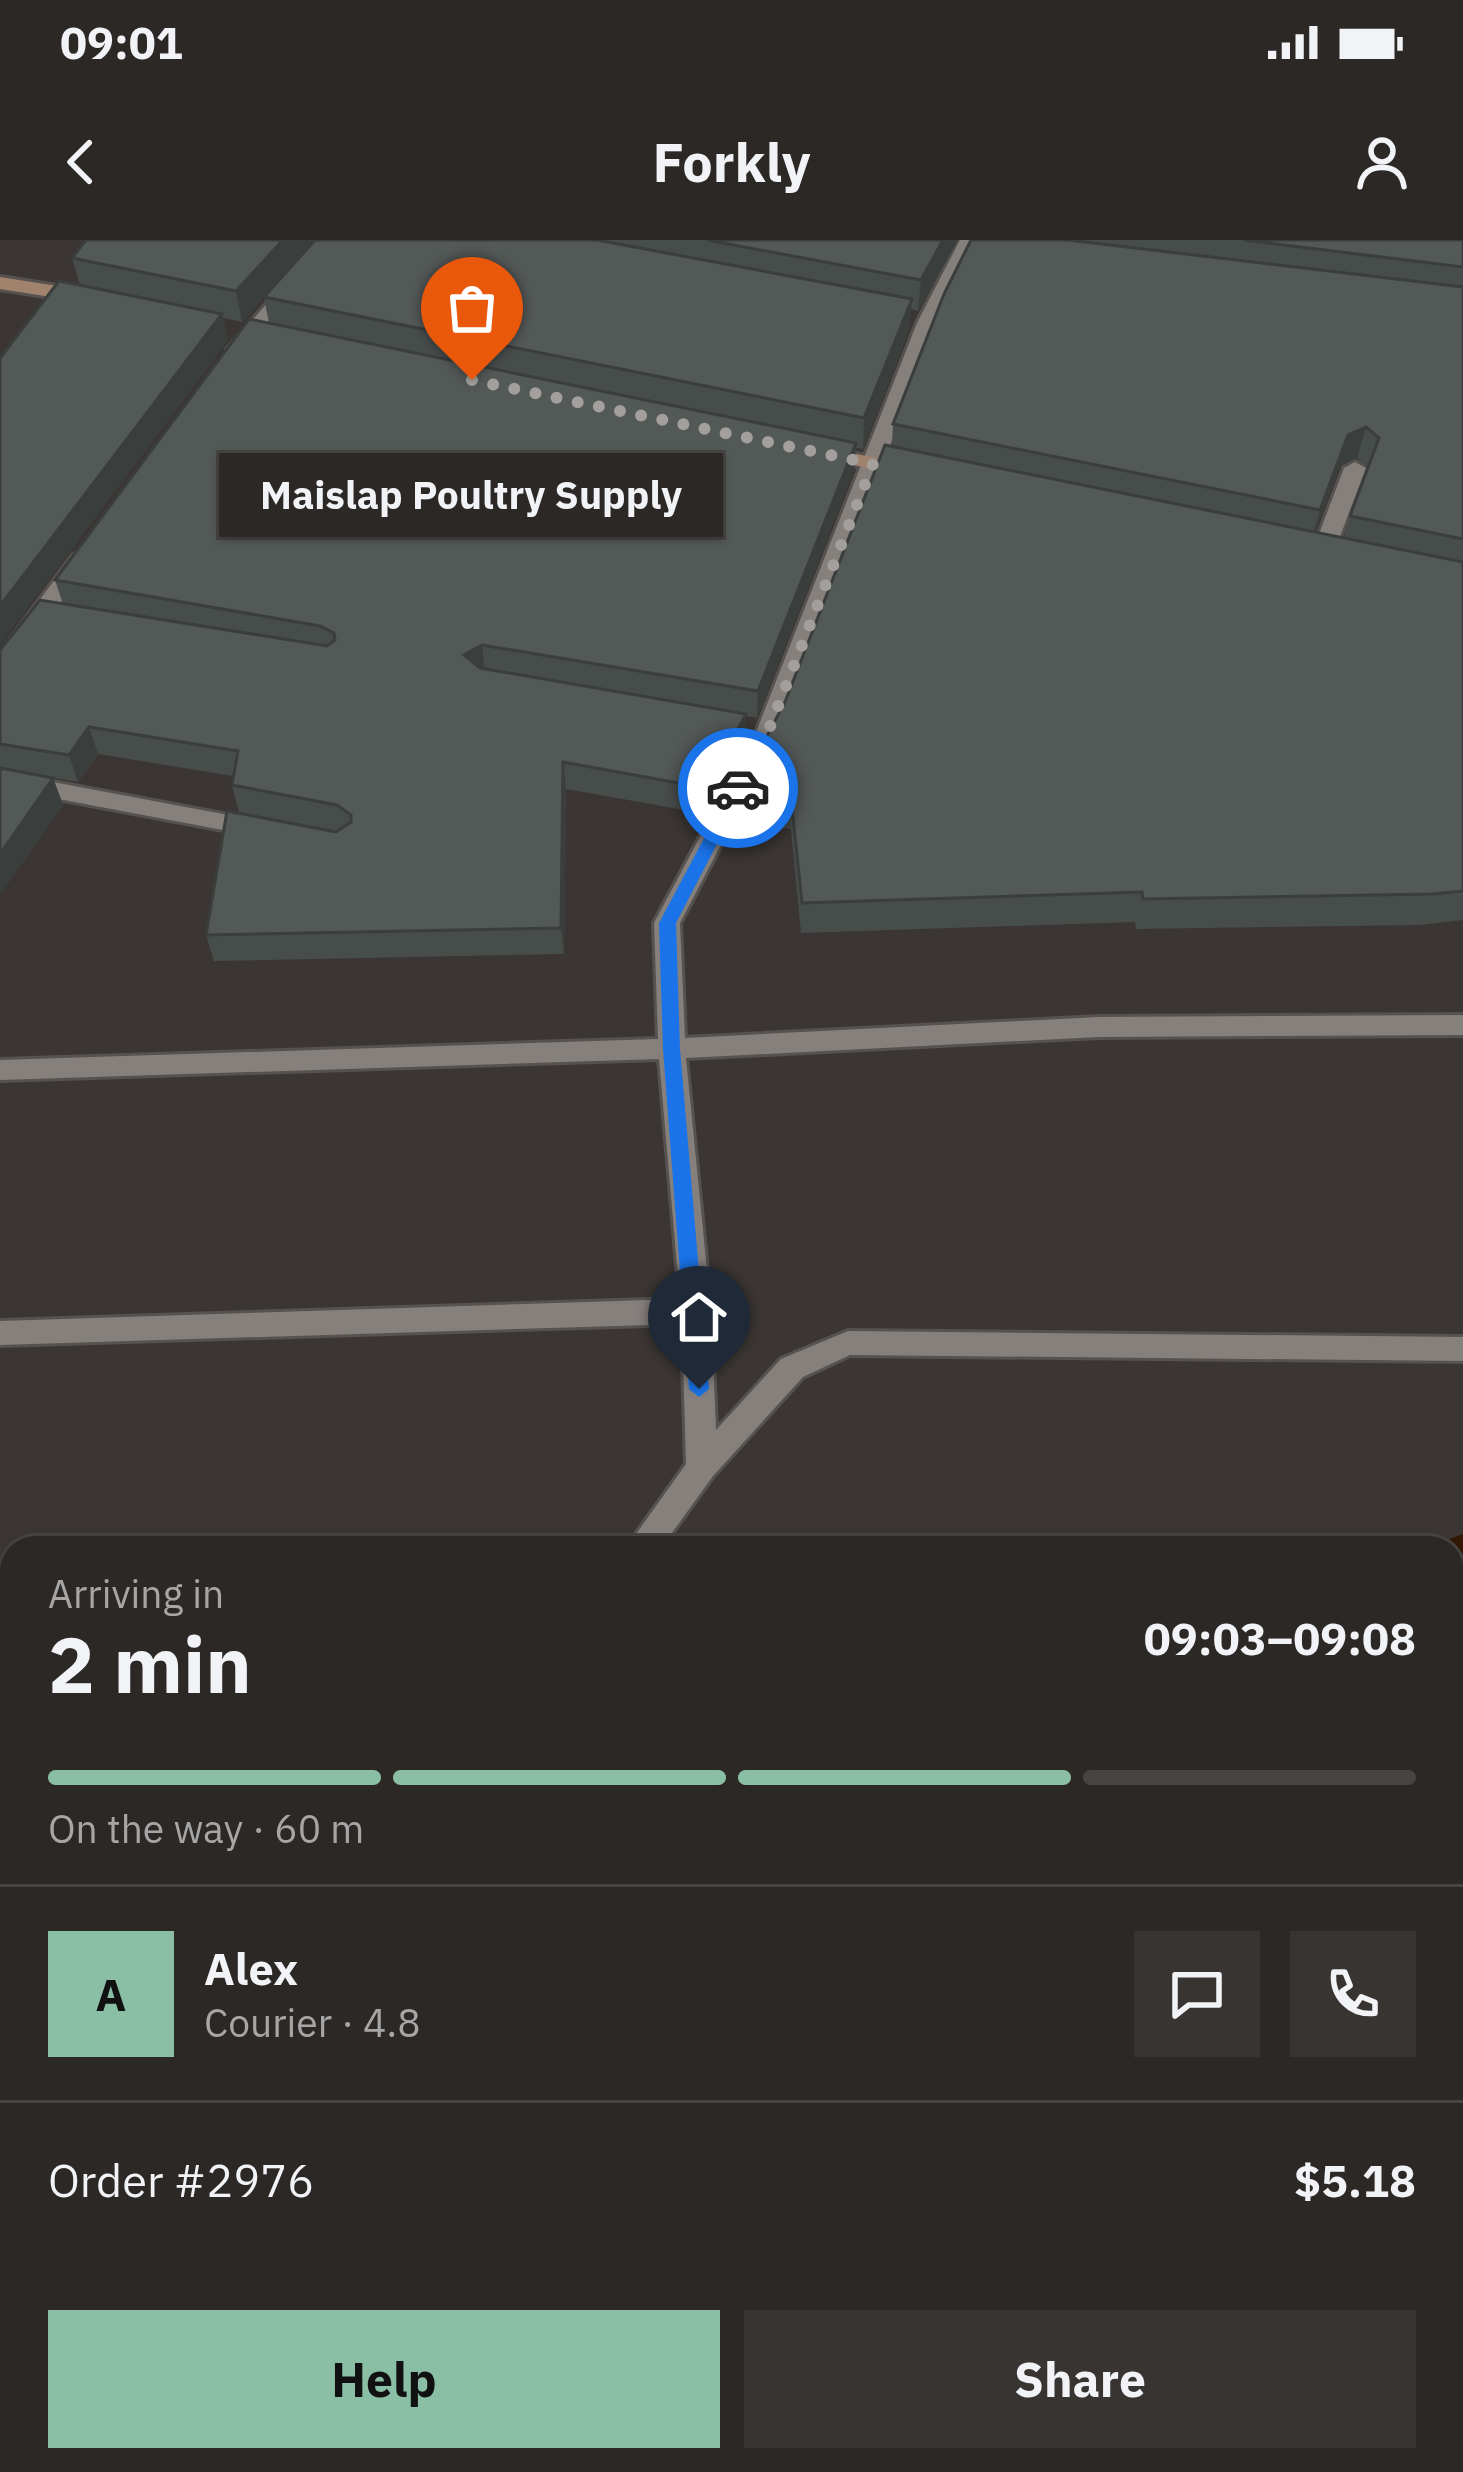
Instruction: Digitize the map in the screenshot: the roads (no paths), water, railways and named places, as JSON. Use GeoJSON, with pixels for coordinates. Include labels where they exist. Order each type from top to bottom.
{"type":"FeatureCollection","features":[{"type":"Feature","properties":{"kind":"main road"},"geometry":{"type":"LineString","coordinates":[[0,283],[103,301]]}},
{"type":"Feature","properties":{"kind":"main road"},"geometry":{"type":"LineString","coordinates":[[239,331],[272,338]]}},
{"type":"Feature","properties":{"kind":"main road"},"geometry":{"type":"LineString","coordinates":[[803,449],[940,477]]}},
{"type":"Feature","properties":{"kind":"main road"},"geometry":{"type":"LineString","coordinates":[[1311,553],[1346,560]]}},
{"type":"Feature","properties":{"kind":"street"},"geometry":{"type":"LineString","coordinates":[[221,370],[239,331],[333,240]]}},
{"type":"Feature","properties":{"kind":"street"},"geometry":{"type":"LineString","coordinates":[[702,1467],[696,1311],[671,1049],[668,923],[873,464],[916,321],[975,247]]}},
{"type":"Feature","properties":{"kind":"street"},"geometry":{"type":"LineString","coordinates":[[1311,553],[1355,468]]}},
{"type":"Feature","properties":{"kind":"street"},"geometry":{"type":"LineString","coordinates":[[0,669],[53,616],[97,539]]}},
{"type":"Feature","properties":{"kind":"street"},"geometry":{"type":"LineString","coordinates":[[0,780],[296,836]]}},
{"type":"Feature","properties":{"kind":"street"},"geometry":{"type":"LineString","coordinates":[[0,1070],[671,1049],[1099,1028],[1463,1025]]}},
{"type":"Feature","properties":{"kind":"street"},"geometry":{"type":"LineString","coordinates":[[0,1333],[696,1311]]}},
{"type":"Feature","properties":{"kind":"street"},"geometry":{"type":"LineString","coordinates":[[651,1536],[702,1467],[792,1368],[848,1343],[1463,1349]]}},
{"type":"Feature","properties":{"kind":"place","name":"Maislap Poultry Supply"},"geometry":{"type":"Point","coordinates":[472,380]}}]}
